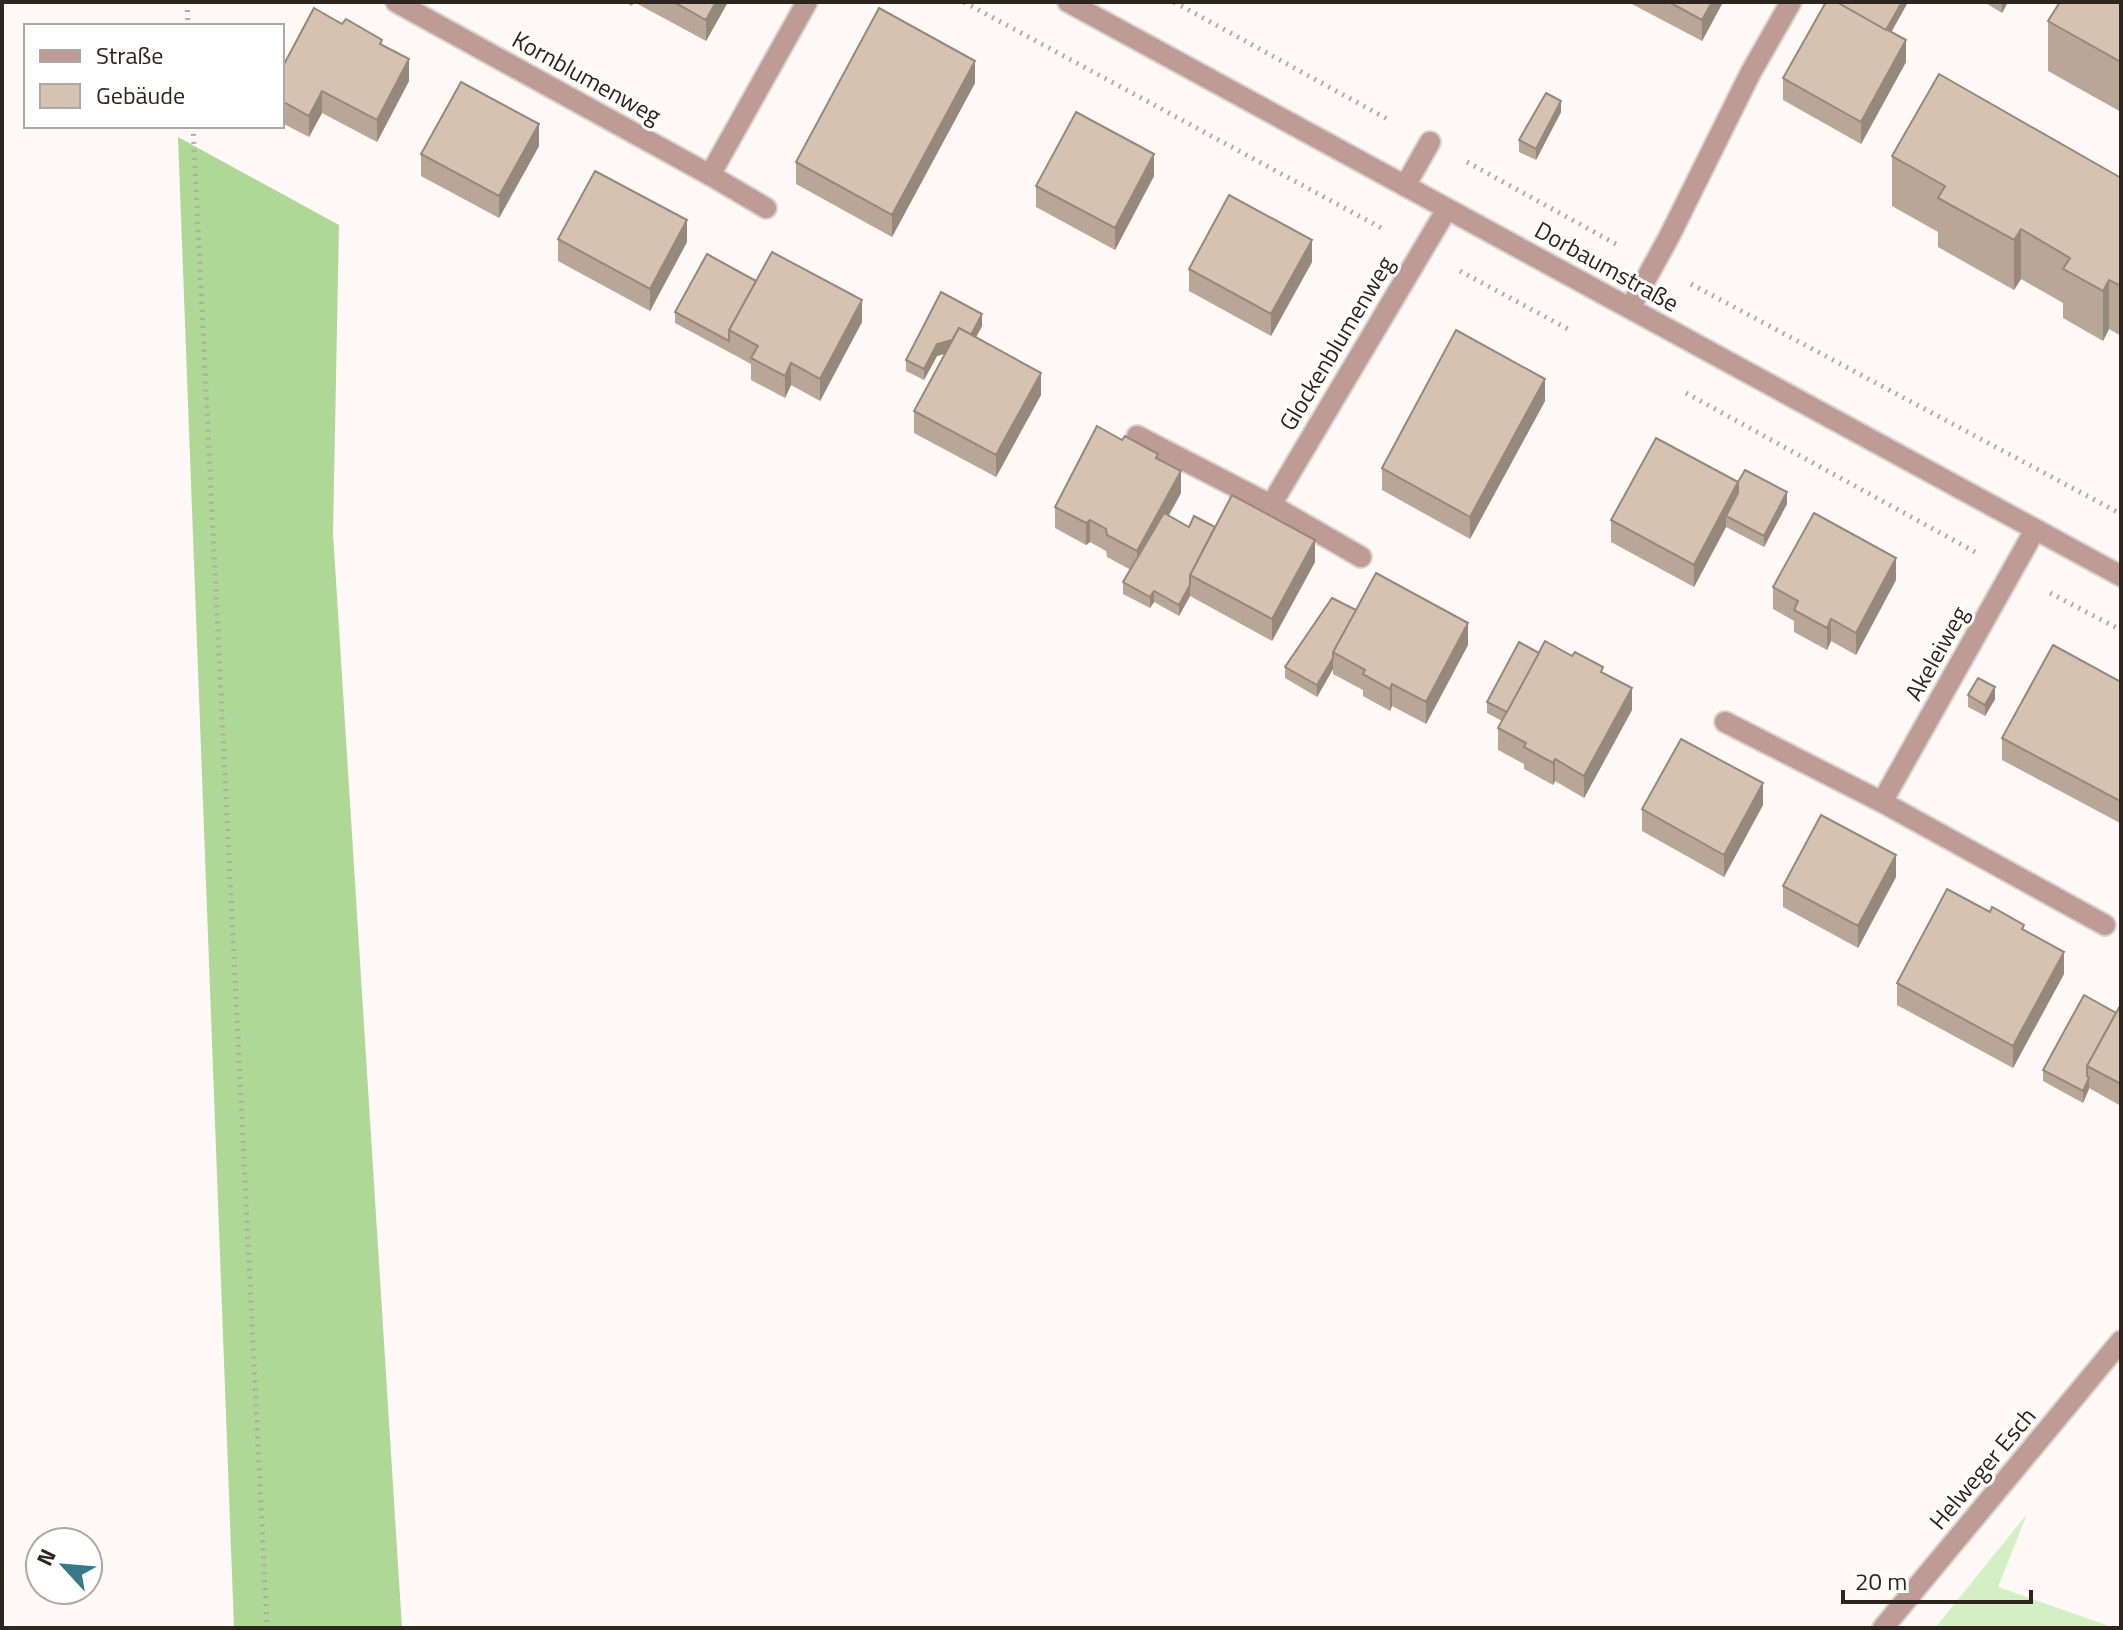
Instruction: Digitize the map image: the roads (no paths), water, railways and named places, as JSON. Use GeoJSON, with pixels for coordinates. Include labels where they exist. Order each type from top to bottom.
{"type":"FeatureCollection","features":[{"type":"Feature","properties":{"kind":"street","name":"Kornblumenweg"},"geometry":{"type":"LineString","coordinates":[[396,2],[766,208]]}},
{"type":"Feature","properties":{"kind":"street"},"geometry":{"type":"LineString","coordinates":[[710,175],[807,2]]}},
{"type":"Feature","properties":{"kind":"street","name":"Dorbaumstraße"},"geometry":{"type":"LineString","coordinates":[[1068,2],[2121,576]]}},
{"type":"Feature","properties":{"kind":"street"},"geometry":{"type":"LineString","coordinates":[[1630,308],[1751,72],[1791,2]]}},
{"type":"Feature","properties":{"kind":"street"},"geometry":{"type":"LineString","coordinates":[[1405,186],[1430,142]]}},
{"type":"Feature","properties":{"kind":"street","name":"Glockenblumenweg"},"geometry":{"type":"LineString","coordinates":[[1271,505],[1447,209]]}},
{"type":"Feature","properties":{"kind":"street"},"geometry":{"type":"LineString","coordinates":[[1137,436],[1271,505],[1361,557]]}},
{"type":"Feature","properties":{"kind":"street","name":"Akeleiweg"},"geometry":{"type":"LineString","coordinates":[[1882,802],[2035,530]]}},
{"type":"Feature","properties":{"kind":"street"},"geometry":{"type":"LineString","coordinates":[[1725,722],[1882,802],[2105,925]]}},
{"type":"Feature","properties":{"kind":"street","name":"Helweger Esch"},"geometry":{"type":"LineString","coordinates":[[1883,1628],[2121,1341]]}}]}
